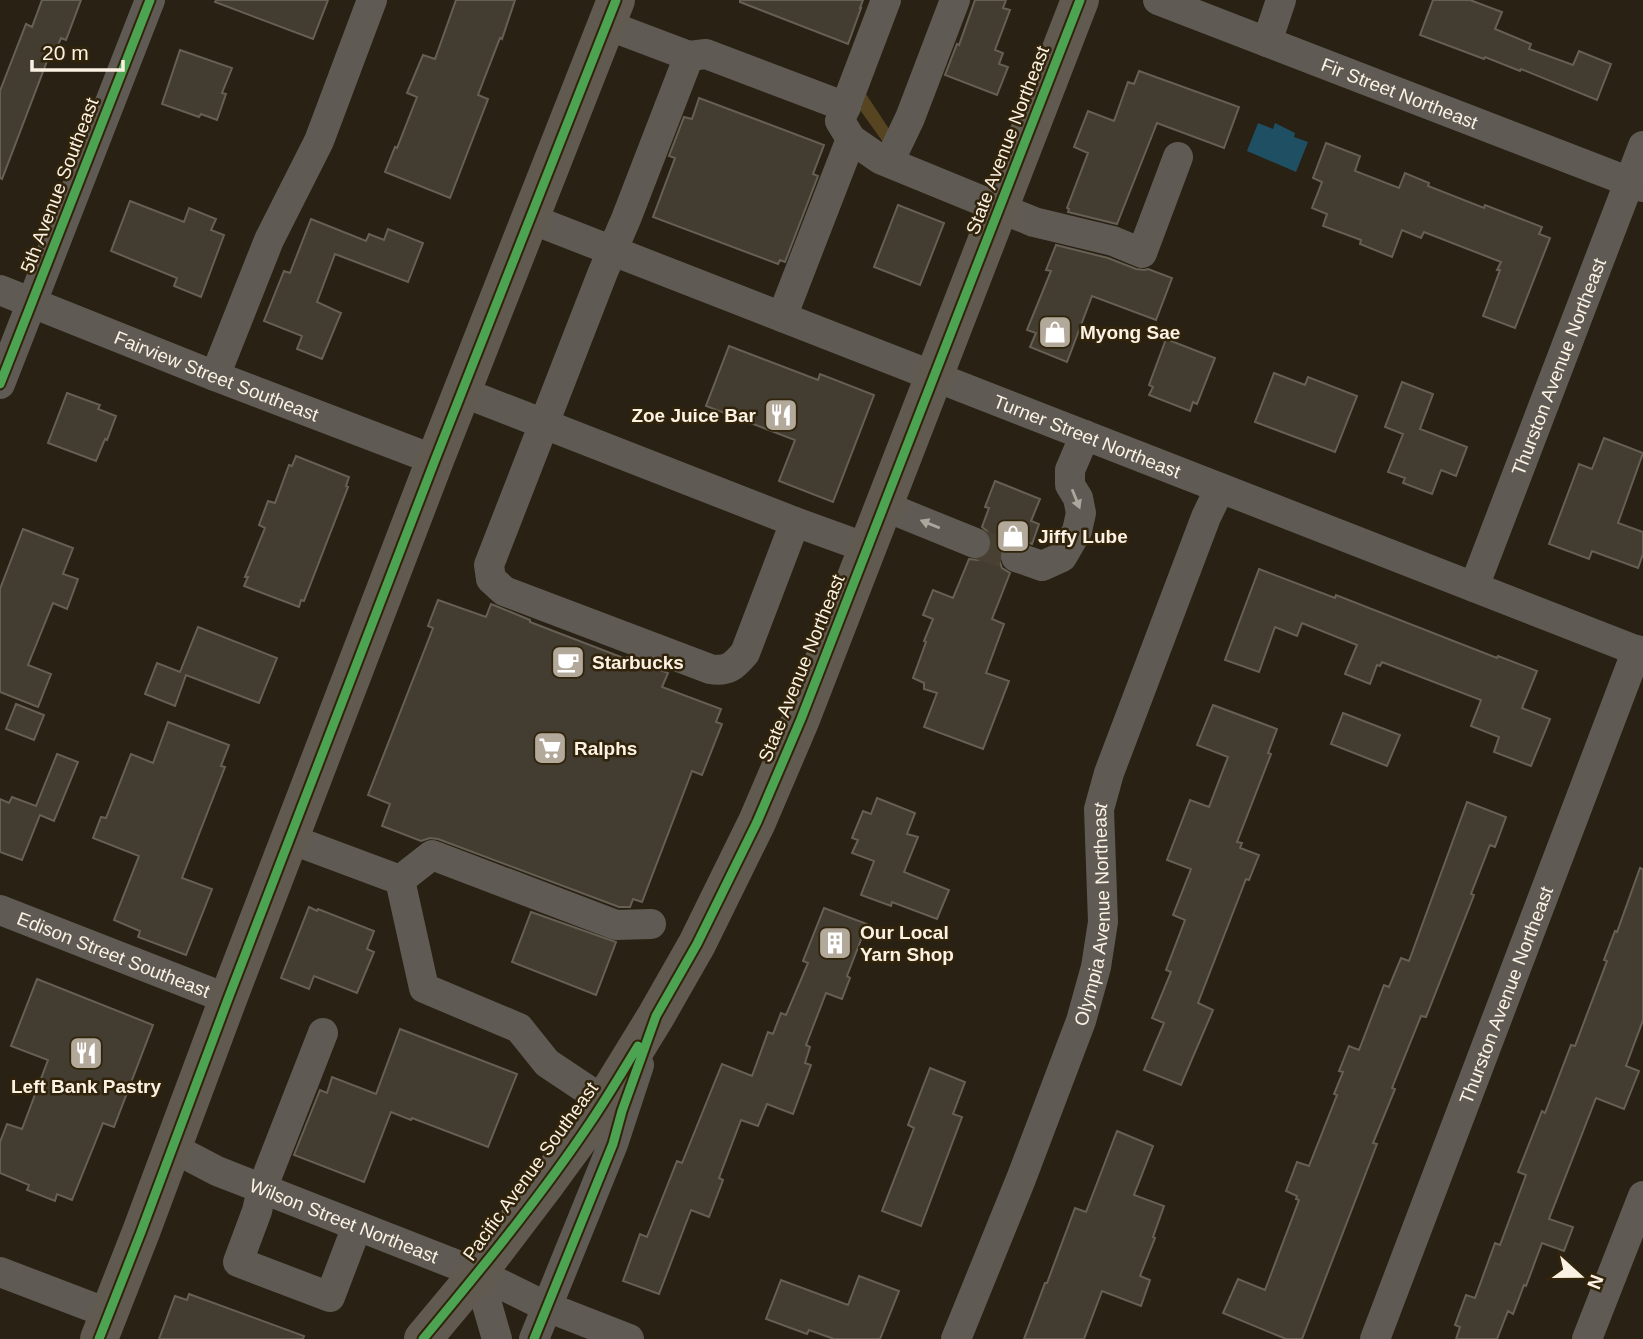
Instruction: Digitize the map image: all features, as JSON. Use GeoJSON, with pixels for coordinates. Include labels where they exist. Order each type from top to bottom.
{"type":"FeatureCollection","features":[{"type":"Feature","properties":{"kind":"main road","name":"State Avenue Northeast"},"geometry":{"type":"LineString","coordinates":[[656,1016],[697,944],[757,822],[805,707],[1080,0]]}},
{"type":"Feature","properties":{"kind":"main road"},"geometry":{"type":"LineString","coordinates":[[105,1327],[435,460],[611,13]]}},
{"type":"Feature","properties":{"kind":"main road","name":"Pacific Avenue Southeast"},"geometry":{"type":"LineString","coordinates":[[423,1339],[478,1273],[591,1122],[656,1016]]}},
{"type":"Feature","properties":{"kind":"street","name":"5th Avenue Southeast"},"geometry":{"type":"LineString","coordinates":[[0,384],[150,0]]}},
{"type":"Feature","properties":{"kind":"street"},"geometry":{"type":"LineString","coordinates":[[215,376],[269,240],[319,141],[372,0]]}},
{"type":"Feature","properties":{"kind":"street"},"geometry":{"type":"LineString","coordinates":[[886,0],[840,121],[851,139],[880,159],[1034,222],[1112,241],[1142,253],[1178,157]]}},
{"type":"Feature","properties":{"kind":"street"},"geometry":{"type":"LineString","coordinates":[[889,162],[910,118],[955,0]]}},
{"type":"Feature","properties":{"kind":"street","name":"Fir Street Northeast"},"geometry":{"type":"LineString","coordinates":[[1158,0],[1636,185]]}},
{"type":"Feature","properties":{"kind":"street"},"geometry":{"type":"LineString","coordinates":[[1267,41],[1281,0]]}},
{"type":"Feature","properties":{"kind":"street"},"geometry":{"type":"LineString","coordinates":[[611,13],[689,56],[706,54],[846,107]]}},
{"type":"Feature","properties":{"kind":"street"},"geometry":{"type":"LineString","coordinates":[[689,56],[489,565],[491,579],[504,591],[720,671],[733,666],[745,653],[795,522]]}},
{"type":"Feature","properties":{"kind":"street"},"geometry":{"type":"LineString","coordinates":[[782,317],[851,139]]}},
{"type":"Feature","properties":{"kind":"street","name":"Thurston Avenue Northeast"},"geometry":{"type":"LineString","coordinates":[[1474,587],[1636,185],[1643,146]]}},
{"type":"Feature","properties":{"kind":"street","name":"Turner Street Northeast"},"geometry":{"type":"LineString","coordinates":[[531,219],[1640,652]]}},
{"type":"Feature","properties":{"kind":"street","name":"Fairview Street Southeast"},"geometry":{"type":"LineString","coordinates":[[0,290],[435,460]]}},
{"type":"Feature","properties":{"kind":"street"},"geometry":{"type":"LineString","coordinates":[[462,392],[867,548]]}},
{"type":"Feature","properties":{"kind":"street"},"geometry":{"type":"LineString","coordinates":[[1016,558],[1042,566],[1052,562],[1062,557],[1077,531],[1081,513],[1078,498],[1070,485],[1070,470],[1085,435]]}},
{"type":"Feature","properties":{"kind":"street","name":"Olympia Avenue Northeast"},"geometry":{"type":"LineString","coordinates":[[956,1339],[1081,1021],[1096,967],[1103,922],[1099,809],[1109,773],[1206,517],[1220,488]]}},
{"type":"Feature","properties":{"kind":"street"},"geometry":{"type":"LineString","coordinates":[[884,506],[975,543]]}},
{"type":"Feature","properties":{"kind":"street","name":"Thurston Avenue Northeast"},"geometry":{"type":"LineString","coordinates":[[1375,1339],[1640,652]]}},
{"type":"Feature","properties":{"kind":"street"},"geometry":{"type":"LineString","coordinates":[[290,839],[400,880]]}},
{"type":"Feature","properties":{"kind":"street"},"geometry":{"type":"LineString","coordinates":[[400,880],[432,855],[616,925],[652,924]]}},
{"type":"Feature","properties":{"kind":"street"},"geometry":{"type":"LineString","coordinates":[[400,880],[425,989],[519,1027],[547,1063],[604,1101]]}},
{"type":"Feature","properties":{"kind":"street","name":"Edison Street Southeast"},"geometry":{"type":"LineString","coordinates":[[0,910],[228,999]]}},
{"type":"Feature","properties":{"kind":"street","name":"State Avenue Northeast"},"geometry":{"type":"LineString","coordinates":[[534,1339],[613,1144],[656,1016]]}},
{"type":"Feature","properties":{"kind":"street"},"geometry":{"type":"LineString","coordinates":[[323,1033],[262,1189],[257,1211],[238,1262],[330,1297],[357,1226]]}},
{"type":"Feature","properties":{"kind":"street","name":"Wilson Street Northeast"},"geometry":{"type":"LineString","coordinates":[[173,1148],[217,1171],[478,1273],[547,1307],[629,1339]]}},
{"type":"Feature","properties":{"kind":"street"},"geometry":{"type":"LineString","coordinates":[[1587,1339],[1643,1196]]}},
{"type":"Feature","properties":{"kind":"street"},"geometry":{"type":"LineString","coordinates":[[0,1272],[105,1327]]}},
{"type":"Feature","properties":{"kind":"street"},"geometry":{"type":"LineString","coordinates":[[478,1273],[497,1339]]}},
{"type":"Feature","properties":{"kind":"shaded area"},"geometry":{"type":"Polygon","coordinates":[[[866,94],[891,132],[883,142],[860,110],[866,94]]]}},
{"type":"Feature","properties":{"kind":"water"},"geometry":{"type":"Polygon","coordinates":[[[1258,123],[1273,129],[1275,123],[1295,133],[1294,137],[1308,142],[1296,172],[1247,151],[1258,123]]]}},
{"type":"Feature","properties":{"kind":"building"},"geometry":{"type":"Polygon","coordinates":[[[42,0],[81,0],[66,40],[61,38],[53,57],[49,56],[2,179],[0,91],[26,24],[32,27],[42,0]]]}},
{"type":"Feature","properties":{"kind":"building"},"geometry":{"type":"Polygon","coordinates":[[[328,0],[313,39],[215,2],[328,0]]]}},
{"type":"Feature","properties":{"kind":"building"},"geometry":{"type":"Polygon","coordinates":[[[456,0],[515,0],[478,95],[488,99],[450,198],[385,172],[417,97],[407,93],[423,55],[435,59],[456,0]]]}},
{"type":"Feature","properties":{"kind":"building"},"geometry":{"type":"Polygon","coordinates":[[[740,0],[863,0],[848,44],[740,0]]]}},
{"type":"Feature","properties":{"kind":"building"},"geometry":{"type":"Polygon","coordinates":[[[975,0],[1006,0],[1003,8],[1010,10],[995,50],[1003,53],[999,64],[1008,67],[997,95],[945,75],[975,0]]]}},
{"type":"Feature","properties":{"kind":"building"},"geometry":{"type":"Polygon","coordinates":[[[1433,0],[1470,0],[1502,12],[1495,29],[1531,44],[1529,49],[1573,65],[1579,51],[1611,64],[1597,100],[1521,69],[1520,71],[1485,57],[1484,59],[1420,35],[1433,0]]]}},
{"type":"Feature","properties":{"kind":"building"},"geometry":{"type":"Polygon","coordinates":[[[180,50],[232,68],[222,93],[226,94],[217,120],[201,114],[199,117],[162,104],[180,50]]]}},
{"type":"Feature","properties":{"kind":"building"},"geometry":{"type":"Polygon","coordinates":[[[1139,71],[1239,107],[1224,148],[1157,123],[1117,224],[1068,212],[1067,208],[1088,153],[1074,147],[1088,111],[1114,121],[1128,82],[1134,84],[1139,71]]]}},
{"type":"Feature","properties":{"kind":"building"},"geometry":{"type":"Polygon","coordinates":[[[699,98],[824,145],[813,174],[818,176],[785,262],[780,260],[778,264],[653,217],[675,158],[669,156],[684,117],[692,119],[699,98]]]}},
{"type":"Feature","properties":{"kind":"building"},"geometry":{"type":"Polygon","coordinates":[[[1326,143],[1360,156],[1355,171],[1399,188],[1405,173],[1429,183],[1428,186],[1542,227],[1539,234],[1550,238],[1515,328],[1483,316],[1501,262],[1424,232],[1421,238],[1402,230],[1392,257],[1360,244],[1361,240],[1323,226],[1327,214],[1312,208],[1322,182],[1313,178],[1326,143]]]}},
{"type":"Feature","properties":{"kind":"building"},"geometry":{"type":"Polygon","coordinates":[[[130,201],[184,222],[189,208],[216,219],[211,230],[224,235],[201,297],[174,286],[177,278],[111,251],[130,201]]]}},
{"type":"Feature","properties":{"kind":"building"},"geometry":{"type":"Polygon","coordinates":[[[898,205],[944,223],[920,285],[874,267],[898,205]]]}},
{"type":"Feature","properties":{"kind":"building"},"geometry":{"type":"Polygon","coordinates":[[[311,219],[366,241],[369,234],[384,240],[388,229],[423,243],[408,282],[335,254],[317,302],[341,313],[322,359],[297,349],[302,336],[264,321],[284,271],[290,273],[311,219]]]}},
{"type":"Feature","properties":{"kind":"building"},"geometry":{"type":"Polygon","coordinates":[[[1056,245],[1172,278],[1156,320],[1092,296],[1067,362],[1030,347],[1036,333],[1027,330],[1051,271],[1046,270],[1056,245]]]}},
{"type":"Feature","properties":{"kind":"building"},"geometry":{"type":"Polygon","coordinates":[[[1166,339],[1215,358],[1197,404],[1193,402],[1190,411],[1149,395],[1153,387],[1149,385],[1166,339]]]}},
{"type":"Feature","properties":{"kind":"building"},"geometry":{"type":"Polygon","coordinates":[[[729,346],[818,380],[820,374],[874,395],[833,502],[779,481],[795,440],[706,406],[729,346]]]}},
{"type":"Feature","properties":{"kind":"building"},"geometry":{"type":"Polygon","coordinates":[[[1274,373],[1305,385],[1308,377],[1357,396],[1335,452],[1255,422],[1274,373]]]}},
{"type":"Feature","properties":{"kind":"building"},"geometry":{"type":"Polygon","coordinates":[[[1402,382],[1433,394],[1420,429],[1467,447],[1456,476],[1441,470],[1432,494],[1403,483],[1405,478],[1388,472],[1403,434],[1385,427],[1402,382]]]}},
{"type":"Feature","properties":{"kind":"building"},"geometry":{"type":"Polygon","coordinates":[[[67,393],[100,405],[98,409],[116,416],[96,461],[48,443],[67,393]]]}},
{"type":"Feature","properties":{"kind":"building"},"geometry":{"type":"Polygon","coordinates":[[[1604,438],[1643,453],[1618,523],[1643,532],[1643,554],[1638,568],[1592,551],[1589,559],[1549,544],[1579,464],[1592,469],[1604,438]]]}},
{"type":"Feature","properties":{"kind":"building"},"geometry":{"type":"Polygon","coordinates":[[[296,456],[349,477],[348,487],[304,601],[301,600],[299,607],[244,586],[248,577],[245,577],[265,528],[259,525],[268,501],[275,503],[289,465],[292,466],[296,456]]]}},
{"type":"Feature","properties":{"kind":"building"},"geometry":{"type":"Polygon","coordinates":[[[995,481],[1040,499],[1031,521],[1039,524],[1032,544],[1012,540],[1004,544],[999,552],[1002,568],[1010,573],[992,619],[1004,624],[986,673],[1009,681],[983,749],[924,727],[937,693],[924,689],[924,683],[913,678],[933,619],[923,615],[933,590],[953,598],[969,559],[978,560],[991,550],[992,540],[982,527],[989,508],[985,507],[995,481]]]}},
{"type":"Feature","properties":{"kind":"building"},"geometry":{"type":"Polygon","coordinates":[[[23,529],[73,548],[63,574],[78,579],[67,609],[53,603],[28,665],[51,674],[38,707],[0,692],[0,589],[23,529]]]}},
{"type":"Feature","properties":{"kind":"building"},"geometry":{"type":"Polygon","coordinates":[[[1259,569],[1335,598],[1336,595],[1537,671],[1522,708],[1550,719],[1531,766],[1494,752],[1499,737],[1471,726],[1481,700],[1382,662],[1380,666],[1377,665],[1370,684],[1345,674],[1357,645],[1302,623],[1297,636],[1275,627],[1259,672],[1225,660],[1259,569]]]}},
{"type":"Feature","properties":{"kind":"building","name":"Ralphs"},"geometry":{"type":"Polygon","coordinates":[[[438,600],[486,617],[491,604],[530,622],[668,673],[662,687],[721,709],[716,722],[722,724],[702,775],[692,771],[642,902],[633,899],[630,907],[619,907],[438,839],[421,841],[382,826],[390,804],[368,795],[433,628],[428,626],[438,600]]]}},
{"type":"Feature","properties":{"kind":"building"},"geometry":{"type":"Polygon","coordinates":[[[198,627],[277,658],[259,703],[186,675],[175,706],[145,694],[157,663],[180,672],[198,627]]]}},
{"type":"Feature","properties":{"kind":"building"},"geometry":{"type":"Polygon","coordinates":[[[16,704],[44,715],[34,740],[6,729],[16,704]]]}},
{"type":"Feature","properties":{"kind":"building"},"geometry":{"type":"Polygon","coordinates":[[[1213,705],[1277,729],[1268,753],[1271,754],[1237,842],[1242,843],[1240,848],[1259,855],[1249,880],[1246,879],[1198,1003],[1213,1010],[1181,1085],[1144,1070],[1164,1023],[1152,1018],[1171,972],[1166,970],[1185,920],[1173,915],[1191,869],[1167,860],[1190,800],[1209,807],[1228,757],[1197,745],[1213,705]]]}},
{"type":"Feature","properties":{"kind":"building"},"geometry":{"type":"Polygon","coordinates":[[[1343,713],[1400,735],[1387,766],[1331,744],[1343,713]]]}},
{"type":"Feature","properties":{"kind":"building"},"geometry":{"type":"Polygon","coordinates":[[[168,722],[229,745],[221,766],[225,767],[182,878],[212,889],[186,955],[138,937],[140,931],[114,920],[139,856],[93,838],[101,817],[106,818],[131,754],[153,763],[168,722]]]}},
{"type":"Feature","properties":{"kind":"building"},"geometry":{"type":"Polygon","coordinates":[[[57,754],[78,762],[54,821],[40,815],[22,860],[0,852],[0,799],[9,803],[12,797],[36,806],[57,754]]]}},
{"type":"Feature","properties":{"kind":"building"},"geometry":{"type":"Polygon","coordinates":[[[877,798],[915,813],[907,834],[918,837],[904,872],[949,890],[937,919],[892,902],[891,906],[861,895],[874,861],[852,853],[858,840],[852,838],[863,811],[871,814],[877,798]]]}},
{"type":"Feature","properties":{"kind":"building"},"geometry":{"type":"Polygon","coordinates":[[[1467,802],[1506,817],[1495,847],[1490,845],[1471,894],[1474,895],[1426,1017],[1421,1016],[1392,1088],[1395,1089],[1373,1143],[1377,1144],[1302,1339],[1286,1339],[1223,1313],[1238,1279],[1265,1290],[1299,1200],[1296,1199],[1297,1196],[1286,1191],[1297,1162],[1309,1166],[1337,1095],[1334,1094],[1343,1072],[1339,1071],[1349,1046],[1359,1050],[1384,985],[1389,987],[1401,958],[1409,961],[1467,802]]]}},
{"type":"Feature","properties":{"kind":"building"},"geometry":{"type":"Polygon","coordinates":[[[1640,868],[1643,869],[1643,1020],[1626,1066],[1639,1071],[1624,1109],[1596,1098],[1549,1219],[1573,1227],[1564,1251],[1542,1243],[1513,1314],[1508,1311],[1497,1339],[1456,1339],[1460,1327],[1455,1325],[1466,1295],[1475,1298],[1495,1243],[1500,1245],[1526,1175],[1518,1172],[1542,1111],[1545,1113],[1571,1045],[1575,1046],[1607,961],[1604,960],[1640,868]]]}},
{"type":"Feature","properties":{"kind":"building"},"geometry":{"type":"Polygon","coordinates":[[[309,907],[374,931],[367,949],[374,952],[357,993],[314,976],[309,989],[281,978],[309,907]]]}},
{"type":"Feature","properties":{"kind":"building"},"geometry":{"type":"Polygon","coordinates":[[[824,908],[867,924],[847,976],[850,978],[842,999],[826,993],[806,1045],[810,1047],[805,1063],[811,1065],[793,1114],[767,1104],[758,1126],[741,1120],[719,1178],[723,1180],[709,1217],[691,1210],[659,1294],[623,1281],[640,1234],[647,1237],[677,1161],[682,1163],[722,1064],[752,1076],[768,1032],[773,1034],[781,1013],[786,1015],[808,963],[803,961],[824,908]]]}},
{"type":"Feature","properties":{"kind":"building"},"geometry":{"type":"Polygon","coordinates":[[[531,912],[616,942],[596,995],[512,962],[531,912]]]}},
{"type":"Feature","properties":{"kind":"building","name":"Left Bank Pastry"},"geometry":{"type":"Polygon","coordinates":[[[37,979],[153,1025],[114,1127],[103,1123],[72,1200],[57,1194],[55,1201],[27,1190],[29,1185],[0,1173],[0,1142],[7,1124],[22,1129],[48,1060],[11,1046],[37,979]]]}},
{"type":"Feature","properties":{"kind":"building"},"geometry":{"type":"Polygon","coordinates":[[[400,1029],[517,1074],[488,1147],[391,1112],[364,1182],[294,1155],[320,1090],[327,1093],[332,1077],[376,1094],[400,1029]]]}},
{"type":"Feature","properties":{"kind":"building"},"geometry":{"type":"Polygon","coordinates":[[[930,1068],[965,1082],[953,1114],[962,1117],[921,1226],[882,1211],[914,1128],[908,1125],[930,1068]]]}},
{"type":"Feature","properties":{"kind":"building"},"geometry":{"type":"Polygon","coordinates":[[[1117,1131],[1153,1146],[1134,1195],[1164,1206],[1140,1276],[1150,1280],[1141,1306],[1102,1291],[1084,1339],[1024,1339],[1075,1208],[1086,1212],[1117,1131]]]}},
{"type":"Feature","properties":{"kind":"building"},"geometry":{"type":"Polygon","coordinates":[[[859,1276],[899,1291],[880,1339],[834,1339],[809,1330],[807,1334],[766,1319],[781,1280],[848,1305],[859,1276]]]}},
{"type":"Feature","properties":{"kind":"building"},"geometry":{"type":"Polygon","coordinates":[[[189,1294],[304,1336],[303,1339],[159,1339],[175,1296],[187,1300],[189,1294]]]}},
{"type":"Feature","properties":{"kind":"tunnel"},"geometry":{"type":"LineString","coordinates":[[975,543],[1016,557]]}},
{"type":"Feature","properties":{"kind":"cycle path"},"geometry":{"type":"LineString","coordinates":[[0,384],[150,0]]}},
{"type":"Feature","properties":{"kind":"cycle path"},"geometry":{"type":"LineString","coordinates":[[99,1339],[435,460],[616,0]]}},
{"type":"Feature","properties":{"kind":"cycle path"},"geometry":{"type":"LineString","coordinates":[[534,1339],[613,1144],[656,1016],[697,944],[757,822],[801,719],[1080,0]]}},
{"type":"Feature","properties":{"kind":"cycle path"},"geometry":{"type":"LineString","coordinates":[[423,1339],[551,1179],[638,1046]]}},
{"type":"Feature","properties":{"kind":"place","name":"Myong Sae"},"geometry":{"type":"Point","coordinates":[1055,332]}},
{"type":"Feature","properties":{"kind":"place","name":"Zoe Juice Bar"},"geometry":{"type":"Point","coordinates":[781,415]}},
{"type":"Feature","properties":{"kind":"place","name":"Jiffy Lube"},"geometry":{"type":"Point","coordinates":[1013,536]}},
{"type":"Feature","properties":{"kind":"place","name":"Starbucks"},"geometry":{"type":"Point","coordinates":[568,662]}},
{"type":"Feature","properties":{"kind":"place","name":"Ralphs"},"geometry":{"type":"Point","coordinates":[550,748]}},
{"type":"Feature","properties":{"kind":"place","name":"Our Local Yarn Shop"},"geometry":{"type":"Point","coordinates":[835,943]}},
{"type":"Feature","properties":{"kind":"place","name":"Left Bank Pastry"},"geometry":{"type":"Point","coordinates":[86,1053]}}]}
